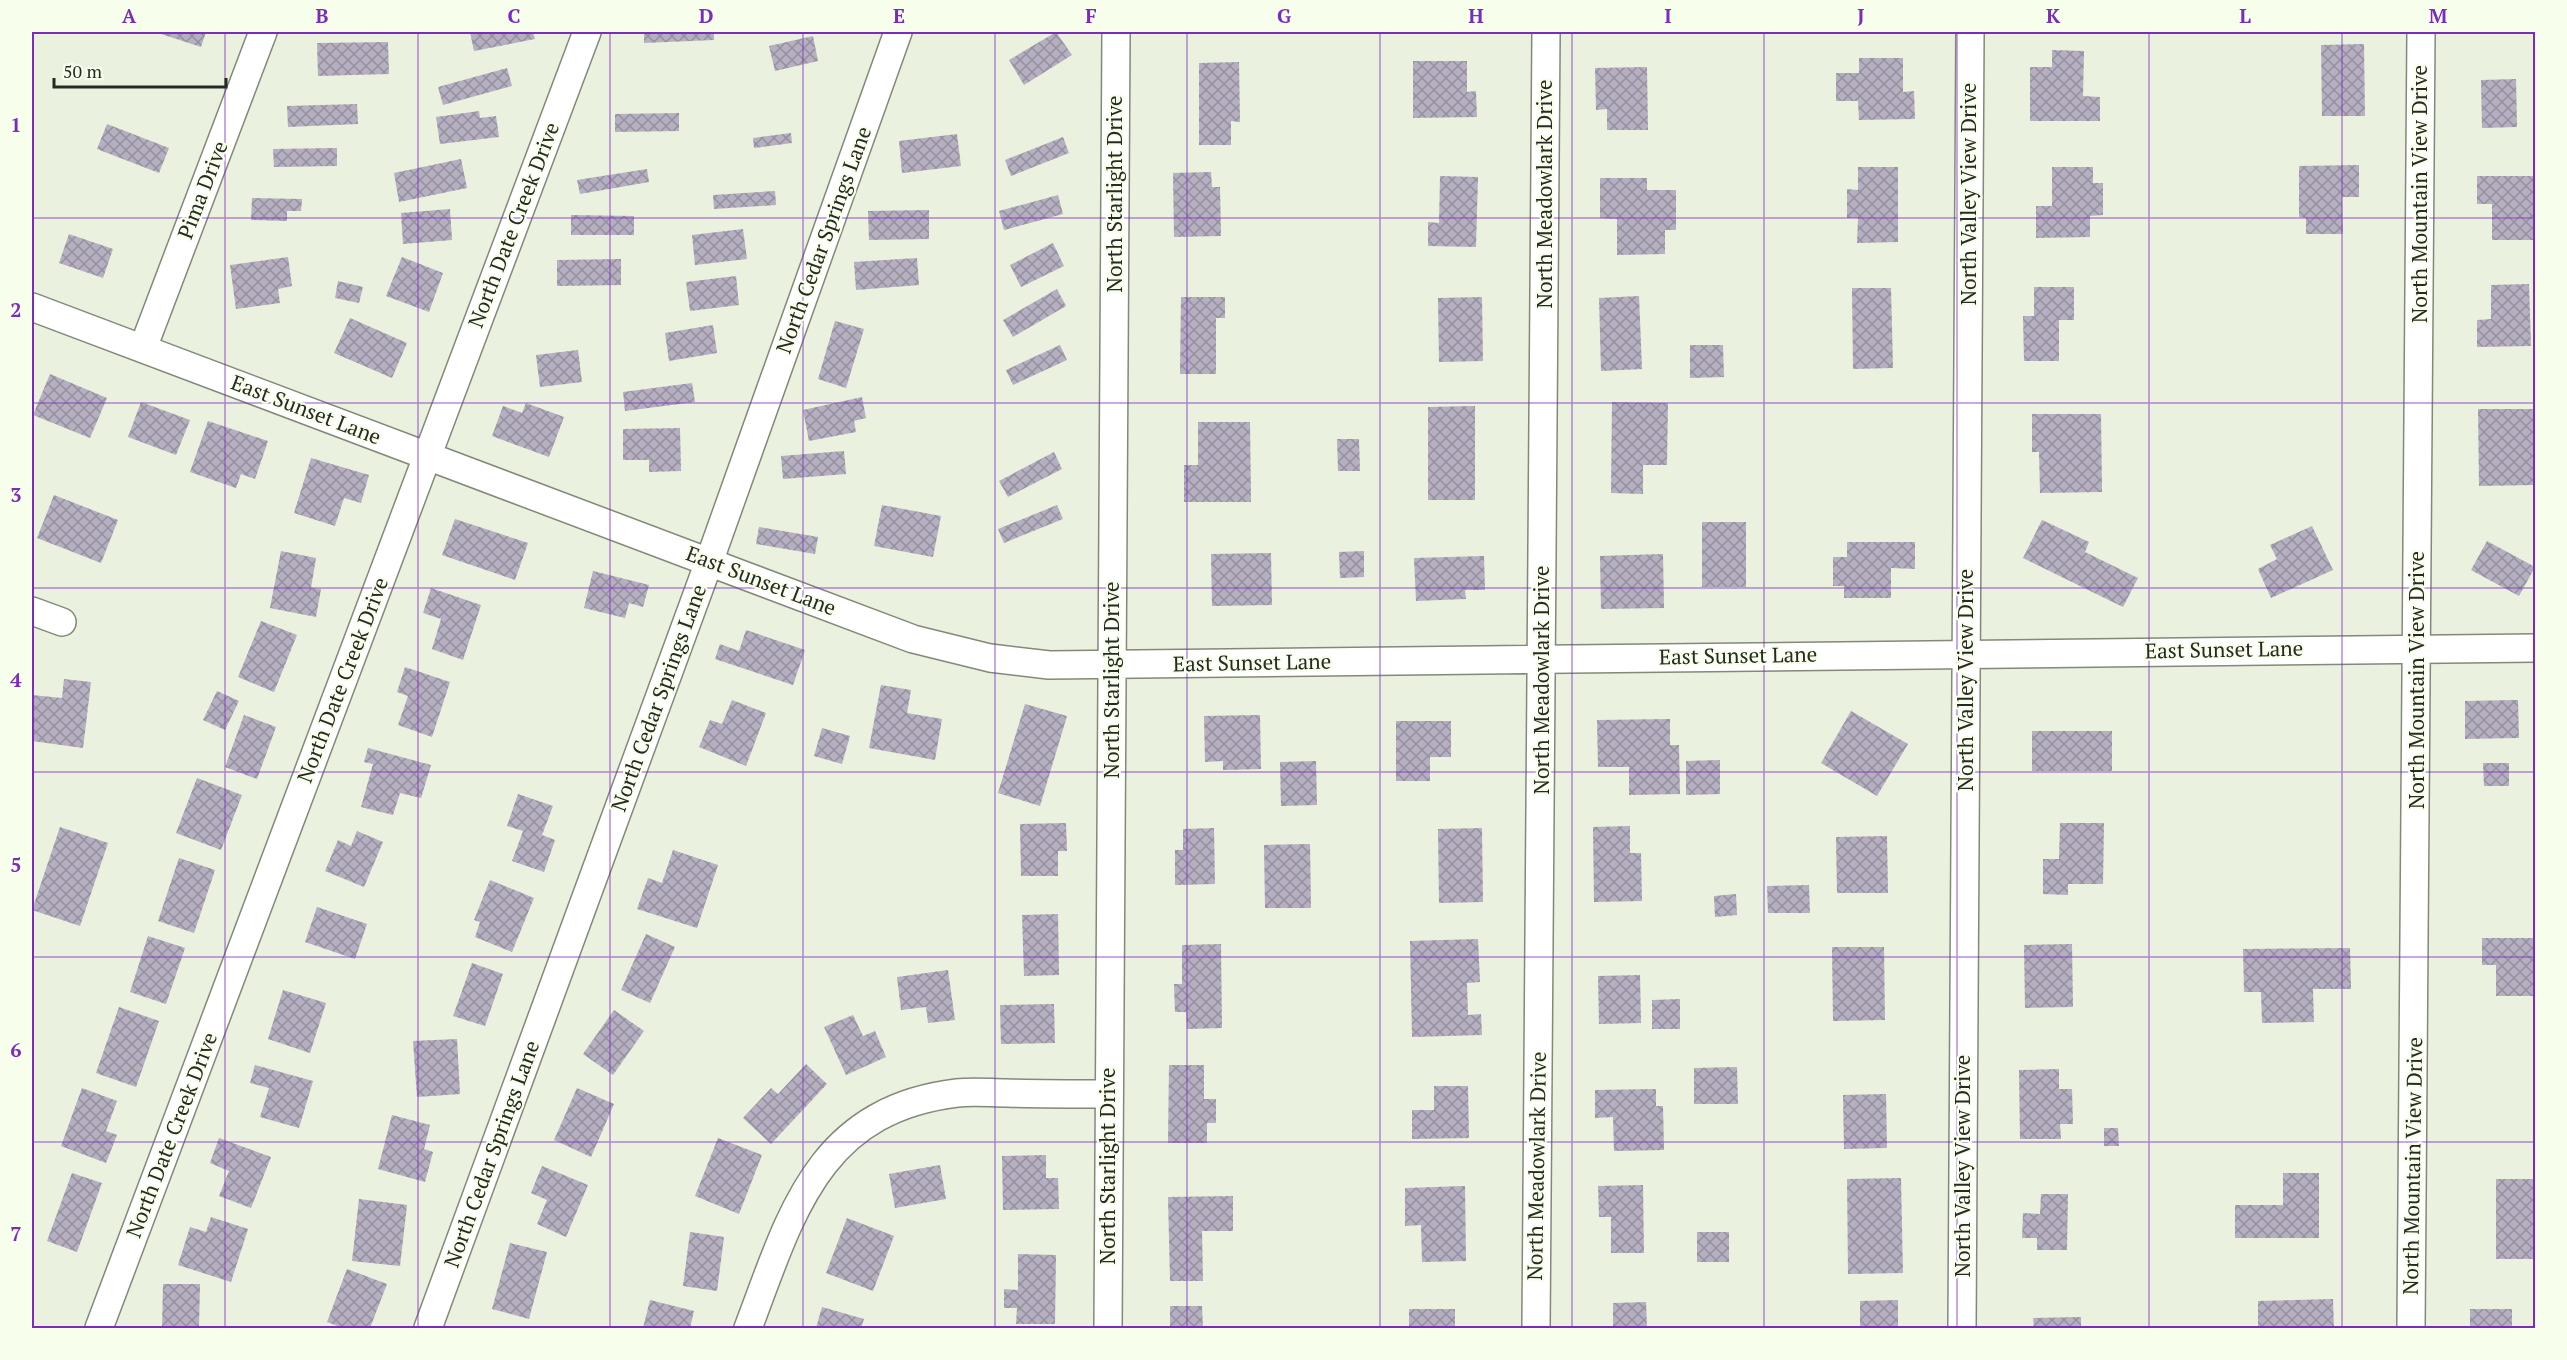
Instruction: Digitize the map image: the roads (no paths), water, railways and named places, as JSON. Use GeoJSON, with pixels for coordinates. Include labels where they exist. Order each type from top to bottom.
{"type":"FeatureCollection","features":[{"type":"Feature","properties":{"kind":"street","name":"Pima Drive"},"geometry":{"type":"LineString","coordinates":[[144,348],[263,32]]}},
{"type":"Feature","properties":{"kind":"street","name":"North Date Creek Drive"},"geometry":{"type":"LineString","coordinates":[[99,1329],[587,32]]}},
{"type":"Feature","properties":{"kind":"street","name":"North Cedar Springs Lane"},"geometry":{"type":"LineString","coordinates":[[428,1329],[709,561],[898,32]]}},
{"type":"Feature","properties":{"kind":"street","name":"North Starlight Drive"},"geometry":{"type":"LineString","coordinates":[[1108,1329],[1116,32]]}},
{"type":"Feature","properties":{"kind":"street","name":"North Meadowlark Drive"},"geometry":{"type":"LineString","coordinates":[[1536,1329],[1543,659],[1546,32]]}},
{"type":"Feature","properties":{"kind":"street","name":"North Valley View Drive"},"geometry":{"type":"LineString","coordinates":[[1962,1329],[1970,32]]}},
{"type":"Feature","properties":{"kind":"street","name":"North Mountain View Drive"},"geometry":{"type":"LineString","coordinates":[[2411,1329],[2421,32]]}},
{"type":"Feature","properties":{"kind":"street","name":"East Sunset Lane"},"geometry":{"type":"LineString","coordinates":[[32,307],[913,639],[990,658],[1037,664],[1112,665],[2535,648]]}},
{"type":"Feature","properties":{"kind":"street"},"geometry":{"type":"LineString","coordinates":[[32,611],[62,622]]}},
{"type":"Feature","properties":{"kind":"street"},"geometry":{"type":"LineString","coordinates":[[748,1329],[789,1220],[824,1162],[861,1125],[910,1102],[958,1093],[1108,1094]]}}]}
